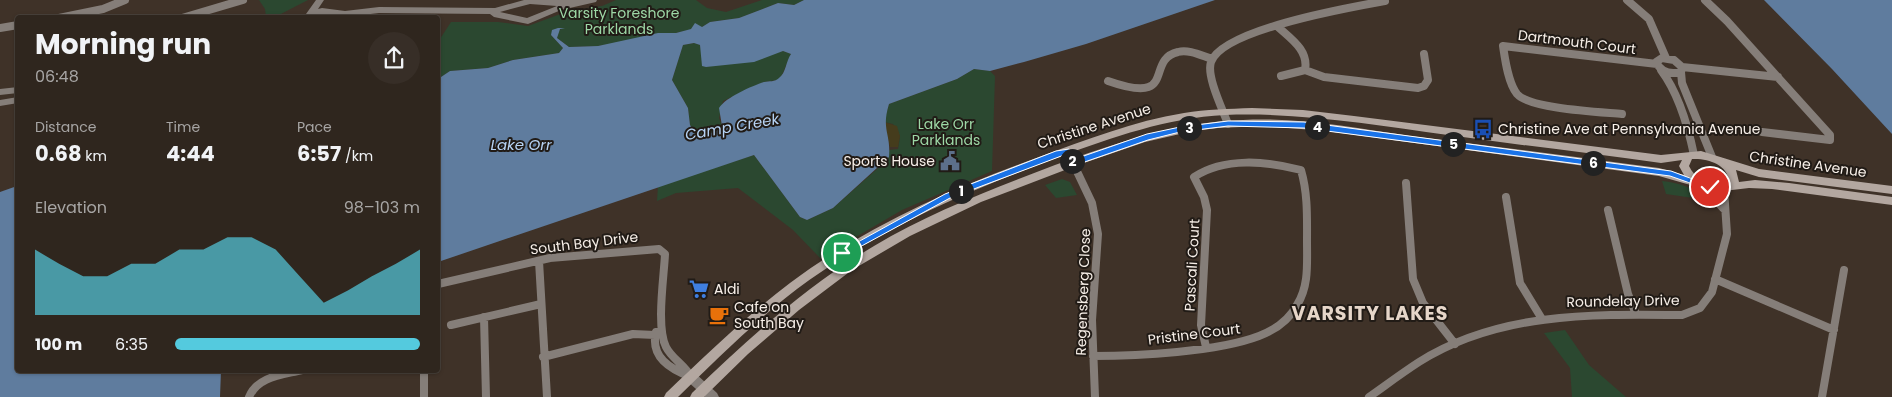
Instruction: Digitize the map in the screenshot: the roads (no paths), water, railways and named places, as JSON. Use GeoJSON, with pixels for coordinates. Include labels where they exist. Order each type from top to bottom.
{"type":"FeatureCollection","features":[{"type":"Feature","properties":{"kind":"main road","name":"Christine Avenue"},"geometry":{"type":"LineString","coordinates":[[670,397],[735,334],[772,304],[849,249],[948,196],[1117,132],[1162,120],[1224,112],[1272,111],[1308,114],[1661,159],[1691,156],[1716,159],[1740,169],[1759,173],[1892,190]]}},
{"type":"Feature","properties":{"kind":"main road","name":"Christine Avenue"},"geometry":{"type":"LineString","coordinates":[[704,395],[762,335],[812,293],[872,252],[954,209],[1073,163],[1147,137],[1180,130],[1228,124],[1270,123],[1316,126],[1659,172],[1727,188],[1753,184],[1892,201]]}},
{"type":"Feature","properties":{"kind":"main road"},"geometry":{"type":"LineString","coordinates":[[1066,151],[1073,163]]}},
{"type":"Feature","properties":{"kind":"main road"},"geometry":{"type":"LineString","coordinates":[[1691,156],[1684,166],[1691,177],[1700,183]]}},
{"type":"Feature","properties":{"kind":"main road"},"geometry":{"type":"LineString","coordinates":[[1716,159],[1728,166],[1735,178],[1734,183],[1727,188]]}},
{"type":"Feature","properties":{"kind":"street"},"geometry":{"type":"LineString","coordinates":[[74,15],[103,9],[126,0]]}},
{"type":"Feature","properties":{"kind":"street"},"geometry":{"type":"LineString","coordinates":[[192,15],[243,0]]}},
{"type":"Feature","properties":{"kind":"street"},"geometry":{"type":"LineString","coordinates":[[308,15],[320,0]]}},
{"type":"Feature","properties":{"kind":"street"},"geometry":{"type":"LineString","coordinates":[[328,0],[335,14]]}},
{"type":"Feature","properties":{"kind":"street"},"geometry":{"type":"LineString","coordinates":[[312,15],[322,12],[335,14],[387,10],[489,11],[539,1],[558,3],[584,0]]}},
{"type":"Feature","properties":{"kind":"street"},"geometry":{"type":"LineString","coordinates":[[379,15],[479,14],[502,15],[518,20],[533,20],[542,15],[593,0]]}},
{"type":"Feature","properties":{"kind":"street"},"geometry":{"type":"LineString","coordinates":[[1627,0],[1650,19],[1666,58]]}},
{"type":"Feature","properties":{"kind":"street"},"geometry":{"type":"LineString","coordinates":[[1705,0],[1727,21],[1830,135],[1830,140],[1762,132]]}},
{"type":"Feature","properties":{"kind":"street"},"geometry":{"type":"LineString","coordinates":[[539,1],[546,10],[542,15]]}},
{"type":"Feature","properties":{"kind":"street"},"geometry":{"type":"LineString","coordinates":[[1228,124],[1210,71],[1212,59],[1225,45],[1277,26],[1332,10],[1385,1]]}},
{"type":"Feature","properties":{"kind":"street"},"geometry":{"type":"LineString","coordinates":[[518,20],[514,12],[522,3]]}},
{"type":"Feature","properties":{"kind":"street"},"geometry":{"type":"LineString","coordinates":[[0,28],[15,26]]}},
{"type":"Feature","properties":{"kind":"street"},"geometry":{"type":"LineString","coordinates":[[1277,26],[1302,52],[1306,64],[1305,70]]}},
{"type":"Feature","properties":{"kind":"street","name":"Dartmouth Court"},"geometry":{"type":"LineString","coordinates":[[1622,114],[1537,104],[1522,98],[1515,89],[1503,46],[1659,67]]}},
{"type":"Feature","properties":{"kind":"street"},"geometry":{"type":"LineString","coordinates":[[1108,81],[1126,88],[1146,89],[1155,84],[1165,61],[1171,54],[1183,52],[1212,59]]}},
{"type":"Feature","properties":{"kind":"street"},"geometry":{"type":"LineString","coordinates":[[1280,76],[1305,70],[1324,77],[1418,88],[1424,86],[1428,80],[1424,54]]}},
{"type":"Feature","properties":{"kind":"street"},"geometry":{"type":"LineString","coordinates":[[1691,156],[1691,141],[1669,81],[1659,67],[1660,59],[1666,58],[1678,62],[1682,70],[1680,78],[1716,159]]}},
{"type":"Feature","properties":{"kind":"street"},"geometry":{"type":"LineString","coordinates":[[1659,67],[1673,74],[1682,70],[1778,77]]}},
{"type":"Feature","properties":{"kind":"street"},"geometry":{"type":"LineString","coordinates":[[0,92],[15,90]]}},
{"type":"Feature","properties":{"kind":"street"},"geometry":{"type":"LineString","coordinates":[[0,103],[15,100]]}},
{"type":"Feature","properties":{"kind":"street","name":"Regensberg Close"},"geometry":{"type":"LineString","coordinates":[[1073,163],[1094,202],[1099,229],[1100,249],[1092,321],[1095,397]]}},
{"type":"Feature","properties":{"kind":"street","name":"Pascali Court"},"geometry":{"type":"LineString","coordinates":[[1206,347],[1202,325],[1207,210],[1204,197],[1194,177],[1208,168],[1245,164],[1282,164],[1301,170]]}},
{"type":"Feature","properties":{"kind":"street","name":"Pristine Court"},"geometry":{"type":"LineString","coordinates":[[1093,356],[1117,356],[1226,345],[1260,337],[1282,324],[1298,304],[1305,286],[1308,196],[1301,170]]}},
{"type":"Feature","properties":{"kind":"street"},"geometry":{"type":"LineString","coordinates":[[1406,183],[1415,285],[1430,314],[1454,344]]}},
{"type":"Feature","properties":{"kind":"street"},"geometry":{"type":"LineString","coordinates":[[1700,183],[1724,208]]}},
{"type":"Feature","properties":{"kind":"street","name":"Roundelay Drive"},"geometry":{"type":"LineString","coordinates":[[1375,395],[1406,369],[1454,344],[1491,330],[1542,319],[1606,314],[1666,316],[1692,313],[1707,301],[1715,279],[1727,234],[1728,224],[1724,208],[1727,188]]}},
{"type":"Feature","properties":{"kind":"street"},"geometry":{"type":"LineString","coordinates":[[1506,197],[1520,283],[1542,319]]}},
{"type":"Feature","properties":{"kind":"street"},"geometry":{"type":"LineString","coordinates":[[1608,210],[1628,294],[1636,314]]}},
{"type":"Feature","properties":{"kind":"street","name":"South Bay Drive"},"geometry":{"type":"LineString","coordinates":[[440,284],[539,261],[659,249],[664,254],[665,263],[661,324],[655,335]]}},
{"type":"Feature","properties":{"kind":"street"},"geometry":{"type":"LineString","coordinates":[[539,261],[546,397]]}},
{"type":"Feature","properties":{"kind":"street"},"geometry":{"type":"LineString","coordinates":[[1822,397],[1844,270]]}},
{"type":"Feature","properties":{"kind":"street"},"geometry":{"type":"LineString","coordinates":[[1715,279],[1834,330]]}},
{"type":"Feature","properties":{"kind":"street"},"geometry":{"type":"LineString","coordinates":[[451,325],[541,304]]}},
{"type":"Feature","properties":{"kind":"street"},"geometry":{"type":"LineString","coordinates":[[484,317],[486,397]]}},
{"type":"Feature","properties":{"kind":"street","name":"South Bay Drive"},"geometry":{"type":"LineString","coordinates":[[661,324],[664,329],[666,348],[686,366],[691,377]]}},
{"type":"Feature","properties":{"kind":"street"},"geometry":{"type":"LineString","coordinates":[[543,357],[633,334],[655,335],[654,349],[659,356],[678,373],[691,377],[704,395]]}},
{"type":"Feature","properties":{"kind":"street"},"geometry":{"type":"LineString","coordinates":[[248,397],[258,383],[292,373]]}},
{"type":"Feature","properties":{"kind":"street"},"geometry":{"type":"LineString","coordinates":[[424,373],[424,397]]}},
{"type":"Feature","properties":{"kind":"water","name":"Lake Orr"},"geometry":{"type":"Polygon","coordinates":[[[804,0],[1215,0],[1086,44],[1024,62],[990,71],[974,69],[957,79],[889,104],[886,126],[889,157],[833,208],[807,220],[800,217],[754,155],[440,261],[440,78],[450,71],[488,68],[513,60],[559,53],[563,48],[551,35],[552,30],[558,28],[565,28],[560,29],[557,38],[569,47],[598,46],[658,33],[676,33],[691,29],[695,23],[702,27],[710,22],[739,18],[778,3],[794,5],[804,0]],[[694,43],[683,45],[672,80],[688,108],[690,125],[696,134],[710,133],[720,129],[722,126],[719,108],[722,104],[746,89],[777,79],[783,73],[791,54],[783,51],[754,62],[702,66],[700,45],[694,43]]]}},
{"type":"Feature","properties":{"kind":"water"},"geometry":{"type":"Polygon","coordinates":[[[1764,0],[1892,0],[1892,134],[1832,69],[1764,0]]]}},
{"type":"Feature","properties":{"kind":"water"},"geometry":{"type":"Polygon","coordinates":[[[15,187],[15,373],[221,373],[220,397],[0,397],[0,192],[15,187]]]}},
{"type":"Feature","properties":{"kind":"place","name":"Christine Ave at Pennsylvania Avenue"},"geometry":{"type":"Point","coordinates":[1483,129]}},
{"type":"Feature","properties":{"kind":"place","name":"Sports House"},"geometry":{"type":"Point","coordinates":[950,161]}},
{"type":"Feature","properties":{"kind":"place","name":"Aldi"},"geometry":{"type":"Point","coordinates":[699,289]}},
{"type":"Feature","properties":{"kind":"place","name":"Cafe on South Bay"},"geometry":{"type":"Point","coordinates":[719,315]}},
{"type":"Feature","properties":{"kind":"district","name":"VARSITY LAKES"},"geometry":{"type":"Point","coordinates":[1370,313]}},
{"type":"Feature","properties":{"kind":"park label","name":"Varsity Foreshore Parklands"},"geometry":{"type":"Point","coordinates":[619,22]}},
{"type":"Feature","properties":{"kind":"park label","name":"Lake Orr Parklands"},"geometry":{"type":"Point","coordinates":[946,132]}},
{"type":"Feature","properties":{"kind":"water label","name":"Camp Creek"},"geometry":{"type":"Point","coordinates":[732,127]}}]}
